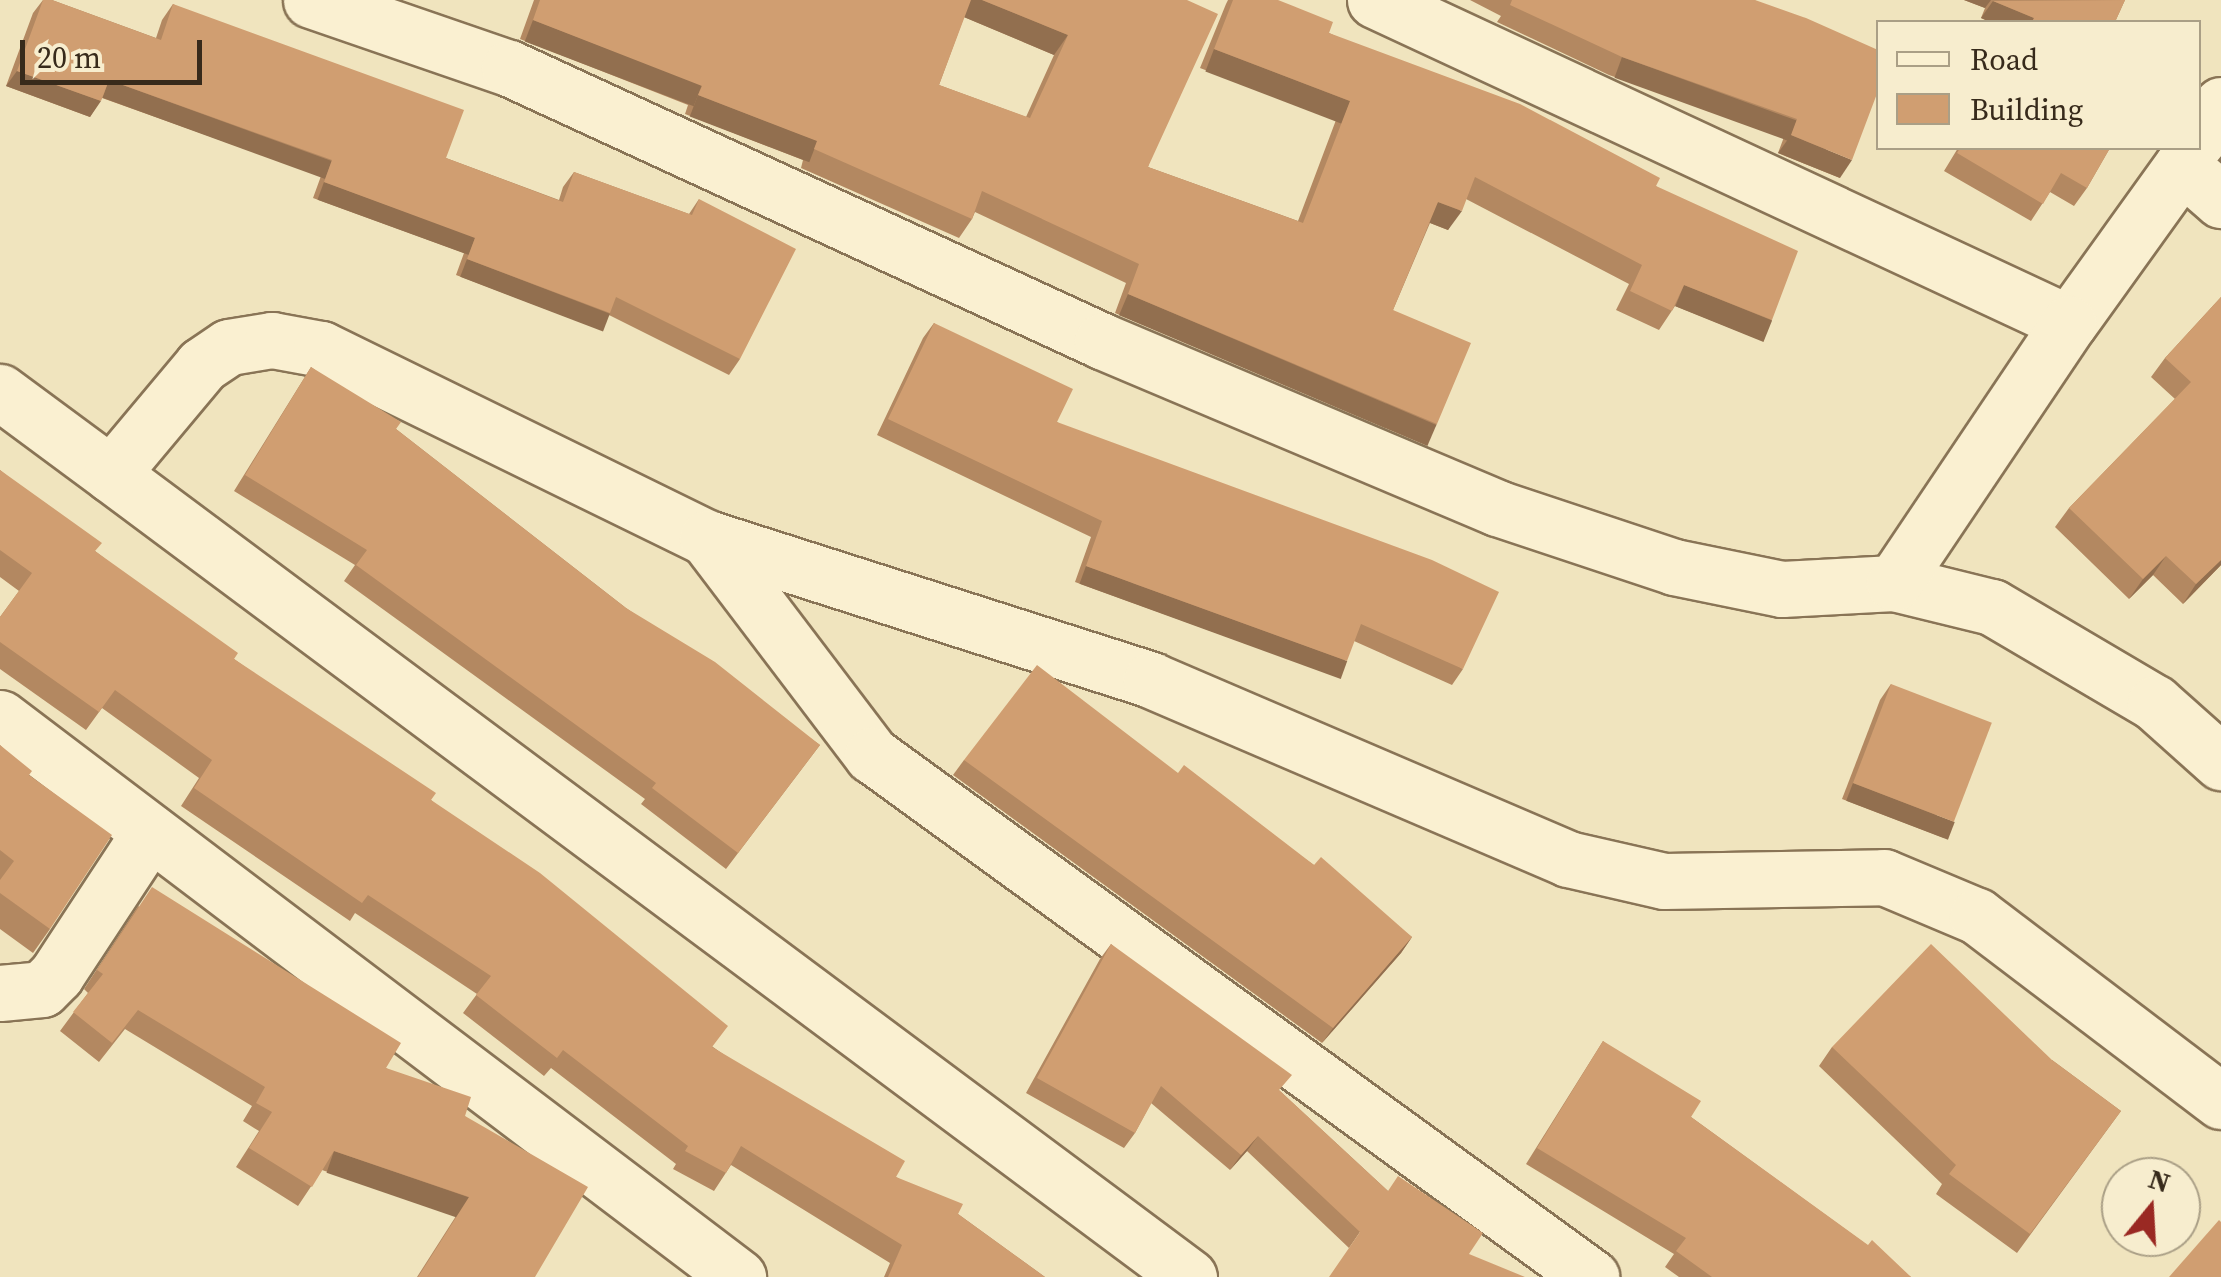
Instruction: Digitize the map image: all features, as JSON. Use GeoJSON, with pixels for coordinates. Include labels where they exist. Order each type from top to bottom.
{"type":"FeatureCollection","features":[{"type":"Feature","properties":{"kind":"street"},"geometry":{"type":"LineString","coordinates":[[311,0],[510,68],[1102,341],[1497,508],[1674,568],[1782,589],[1894,583],[1992,607],[2155,702],[2221,762]]}},
{"type":"Feature","properties":{"kind":"street"},"geometry":{"type":"LineString","coordinates":[[1376,0],[2069,324]]}},
{"type":"Feature","properties":{"kind":"street"},"geometry":{"type":"LineString","coordinates":[[1894,583],[2069,324],[2199,163],[2221,105]]}},
{"type":"Feature","properties":{"kind":"street"},"geometry":{"type":"LineString","coordinates":[[111,474],[202,365],[229,347],[272,340],[321,349],[707,538],[1151,680],[1568,858],[1664,881],[1884,877],[1977,916],[2221,1101]]}},
{"type":"Feature","properties":{"kind":"street"},"geometry":{"type":"LineString","coordinates":[[0,392],[1189,1277]]}},
{"type":"Feature","properties":{"kind":"street"},"geometry":{"type":"LineString","coordinates":[[707,538],[872,755],[1591,1277]]}},
{"type":"Feature","properties":{"kind":"street"},"geometry":{"type":"LineString","coordinates":[[0,718],[738,1277]]}},
{"type":"Feature","properties":{"kind":"street"},"geometry":{"type":"LineString","coordinates":[[0,993],[42,989],[56,976],[150,832]]}},
{"type":"Feature","properties":{"kind":"building"},"geometry":{"type":"Polygon","coordinates":[[[43,0],[161,40],[173,4],[464,110],[446,158],[563,202],[574,172],[692,215],[699,199],[796,249],[740,359],[616,297],[610,313],[467,259],[475,238],[324,182],[332,160],[109,80],[101,101],[17,71],[43,0]]]}},
{"type":"Feature","properties":{"kind":"building"},"geometry":{"type":"Polygon","coordinates":[[[540,0],[971,0],[939,85],[1030,118],[1068,35],[982,0],[1187,0],[1218,14],[1148,167],[1303,223],[1350,101],[1214,49],[1233,0],[1278,0],[1333,22],[1329,33],[1520,104],[1660,178],[1656,186],[1798,251],[1772,320],[1684,285],[1672,311],[1630,291],[1642,265],[1475,177],[1462,211],[1438,202],[1393,310],[1471,343],[1437,424],[1128,294],[1139,264],[982,191],[972,219],[814,149],[817,141],[698,95],[702,86],[533,20],[540,0]]]}},
{"type":"Feature","properties":{"kind":"building"},"geometry":{"type":"Polygon","coordinates":[[[1512,0],[1755,0],[1876,49],[1876,96],[1852,160],[1791,135],[1797,119],[1622,57],[1510,5],[1512,0]]]}},
{"type":"Feature","properties":{"kind":"building"},"geometry":{"type":"Polygon","coordinates":[[[2125,0],[2116,20],[2033,20],[1993,1],[2125,0]]]}},
{"type":"Feature","properties":{"kind":"building"},"geometry":{"type":"Polygon","coordinates":[[[2109,150],[2087,188],[2061,173],[2043,204],[1957,153],[2109,150]]]}},
{"type":"Feature","properties":{"kind":"building"},"geometry":{"type":"Polygon","coordinates":[[[2221,297],[2221,560],[2196,584],[2166,556],[2143,579],[2069,508],[2191,382],[2165,358],[2221,297]]]}},
{"type":"Feature","properties":{"kind":"building"},"geometry":{"type":"Polygon","coordinates":[[[934,323],[1073,389],[1057,422],[1432,560],[1499,592],[1463,669],[1361,624],[1347,661],[1086,566],[1102,521],[888,419],[934,323]]]}},
{"type":"Feature","properties":{"kind":"building"},"geometry":{"type":"Polygon","coordinates":[[[311,367],[401,422],[396,429],[626,608],[715,662],[820,745],[738,853],[652,788],[656,783],[356,565],[367,550],[245,475],[311,367]]]}},
{"type":"Feature","properties":{"kind":"building"},"geometry":{"type":"Polygon","coordinates":[[[0,470],[102,543],[95,551],[238,653],[234,659],[436,793],[431,800],[540,873],[728,1026],[712,1047],[905,1161],[896,1177],[963,1204],[958,1214],[1045,1277],[888,1277],[902,1245],[741,1146],[726,1173],[685,1151],[688,1146],[563,1050],[557,1058],[476,995],[491,976],[368,895],[362,903],[194,788],[212,760],[115,690],[99,712],[0,642],[0,617],[32,573],[0,550],[0,470]]]}},
{"type":"Feature","properties":{"kind":"building"},"geometry":{"type":"Polygon","coordinates":[[[1037,665],[1178,773],[1184,765],[1314,865],[1321,857],[1412,937],[1333,1028],[964,760],[1037,665]]]}},
{"type":"Feature","properties":{"kind":"building"},"geometry":{"type":"Polygon","coordinates":[[[1891,684],[1992,723],[1954,822],[1853,783],[1891,684]]]}},
{"type":"Feature","properties":{"kind":"building"},"geometry":{"type":"Polygon","coordinates":[[[0,745],[32,771],[29,775],[112,835],[50,929],[0,893],[0,880],[14,861],[0,850],[0,745]]]}},
{"type":"Feature","properties":{"kind":"building"},"geometry":{"type":"Polygon","coordinates":[[[152,887],[401,1043],[386,1068],[471,1097],[465,1116],[588,1187],[535,1277],[418,1277],[469,1197],[334,1151],[312,1187],[249,1148],[272,1112],[256,1103],[265,1087],[138,1010],[112,1043],[73,1012],[103,974],[97,970],[152,887]]]}},
{"type":"Feature","properties":{"kind":"building"},"geometry":{"type":"Polygon","coordinates":[[[1111,944],[1292,1075],[1279,1090],[1388,1191],[1398,1176],[1483,1233],[1469,1254],[1525,1277],[1329,1277],[1360,1232],[1258,1136],[1241,1155],[1161,1086],[1135,1133],[1037,1078],[1111,944]]]}},
{"type":"Feature","properties":{"kind":"building"},"geometry":{"type":"Polygon","coordinates":[[[1931,944],[2052,1060],[2121,1111],[2030,1234],[1949,1174],[1956,1165],[1832,1047],[1931,944]]]}},
{"type":"Feature","properties":{"kind":"building"},"geometry":{"type":"Polygon","coordinates":[[[1603,1041],[1701,1101],[1691,1117],[1868,1245],[1872,1240],[1911,1277],[1712,1277],[1676,1251],[1686,1238],[1537,1148],[1603,1041]]]}},
{"type":"Feature","properties":{"kind":"building"},"geometry":{"type":"Polygon","coordinates":[[[2219,1220],[2221,1277],[2169,1277],[2187,1257],[2201,1257],[2201,1241],[2219,1220]]]}}]}
